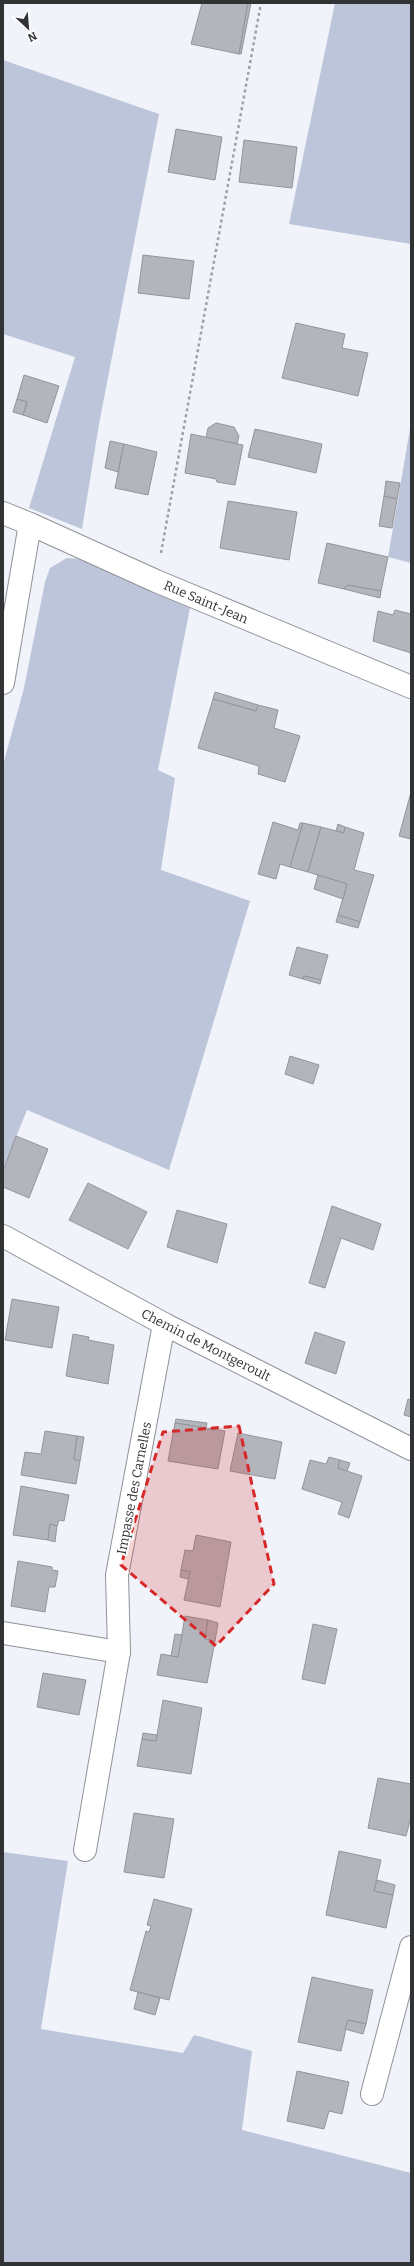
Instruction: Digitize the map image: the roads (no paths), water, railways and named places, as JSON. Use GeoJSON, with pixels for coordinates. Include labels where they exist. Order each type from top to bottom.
{"type":"FeatureCollection","features":[{"type":"Feature","properties":{"kind":"street","name":"Rue Saint-Jean"},"geometry":{"type":"LineString","coordinates":[[3,513],[156,581],[411,687]]}},
{"type":"Feature","properties":{"kind":"street"},"geometry":{"type":"LineString","coordinates":[[3,683],[30,524]]}},
{"type":"Feature","properties":{"kind":"street","name":"Chemin de Montgeroult"},"geometry":{"type":"LineString","coordinates":[[3,1236],[164,1324],[411,1449]]}},
{"type":"Feature","properties":{"kind":"street","name":"Impasse des Carnelles"},"geometry":{"type":"LineString","coordinates":[[85,1850],[119,1652],[118,1575],[164,1324]]}},
{"type":"Feature","properties":{"kind":"street"},"geometry":{"type":"LineString","coordinates":[[3,1633],[119,1652]]}},
{"type":"Feature","properties":{"kind":"street"},"geometry":{"type":"LineString","coordinates":[[372,2094],[411,1947]]}}]}
